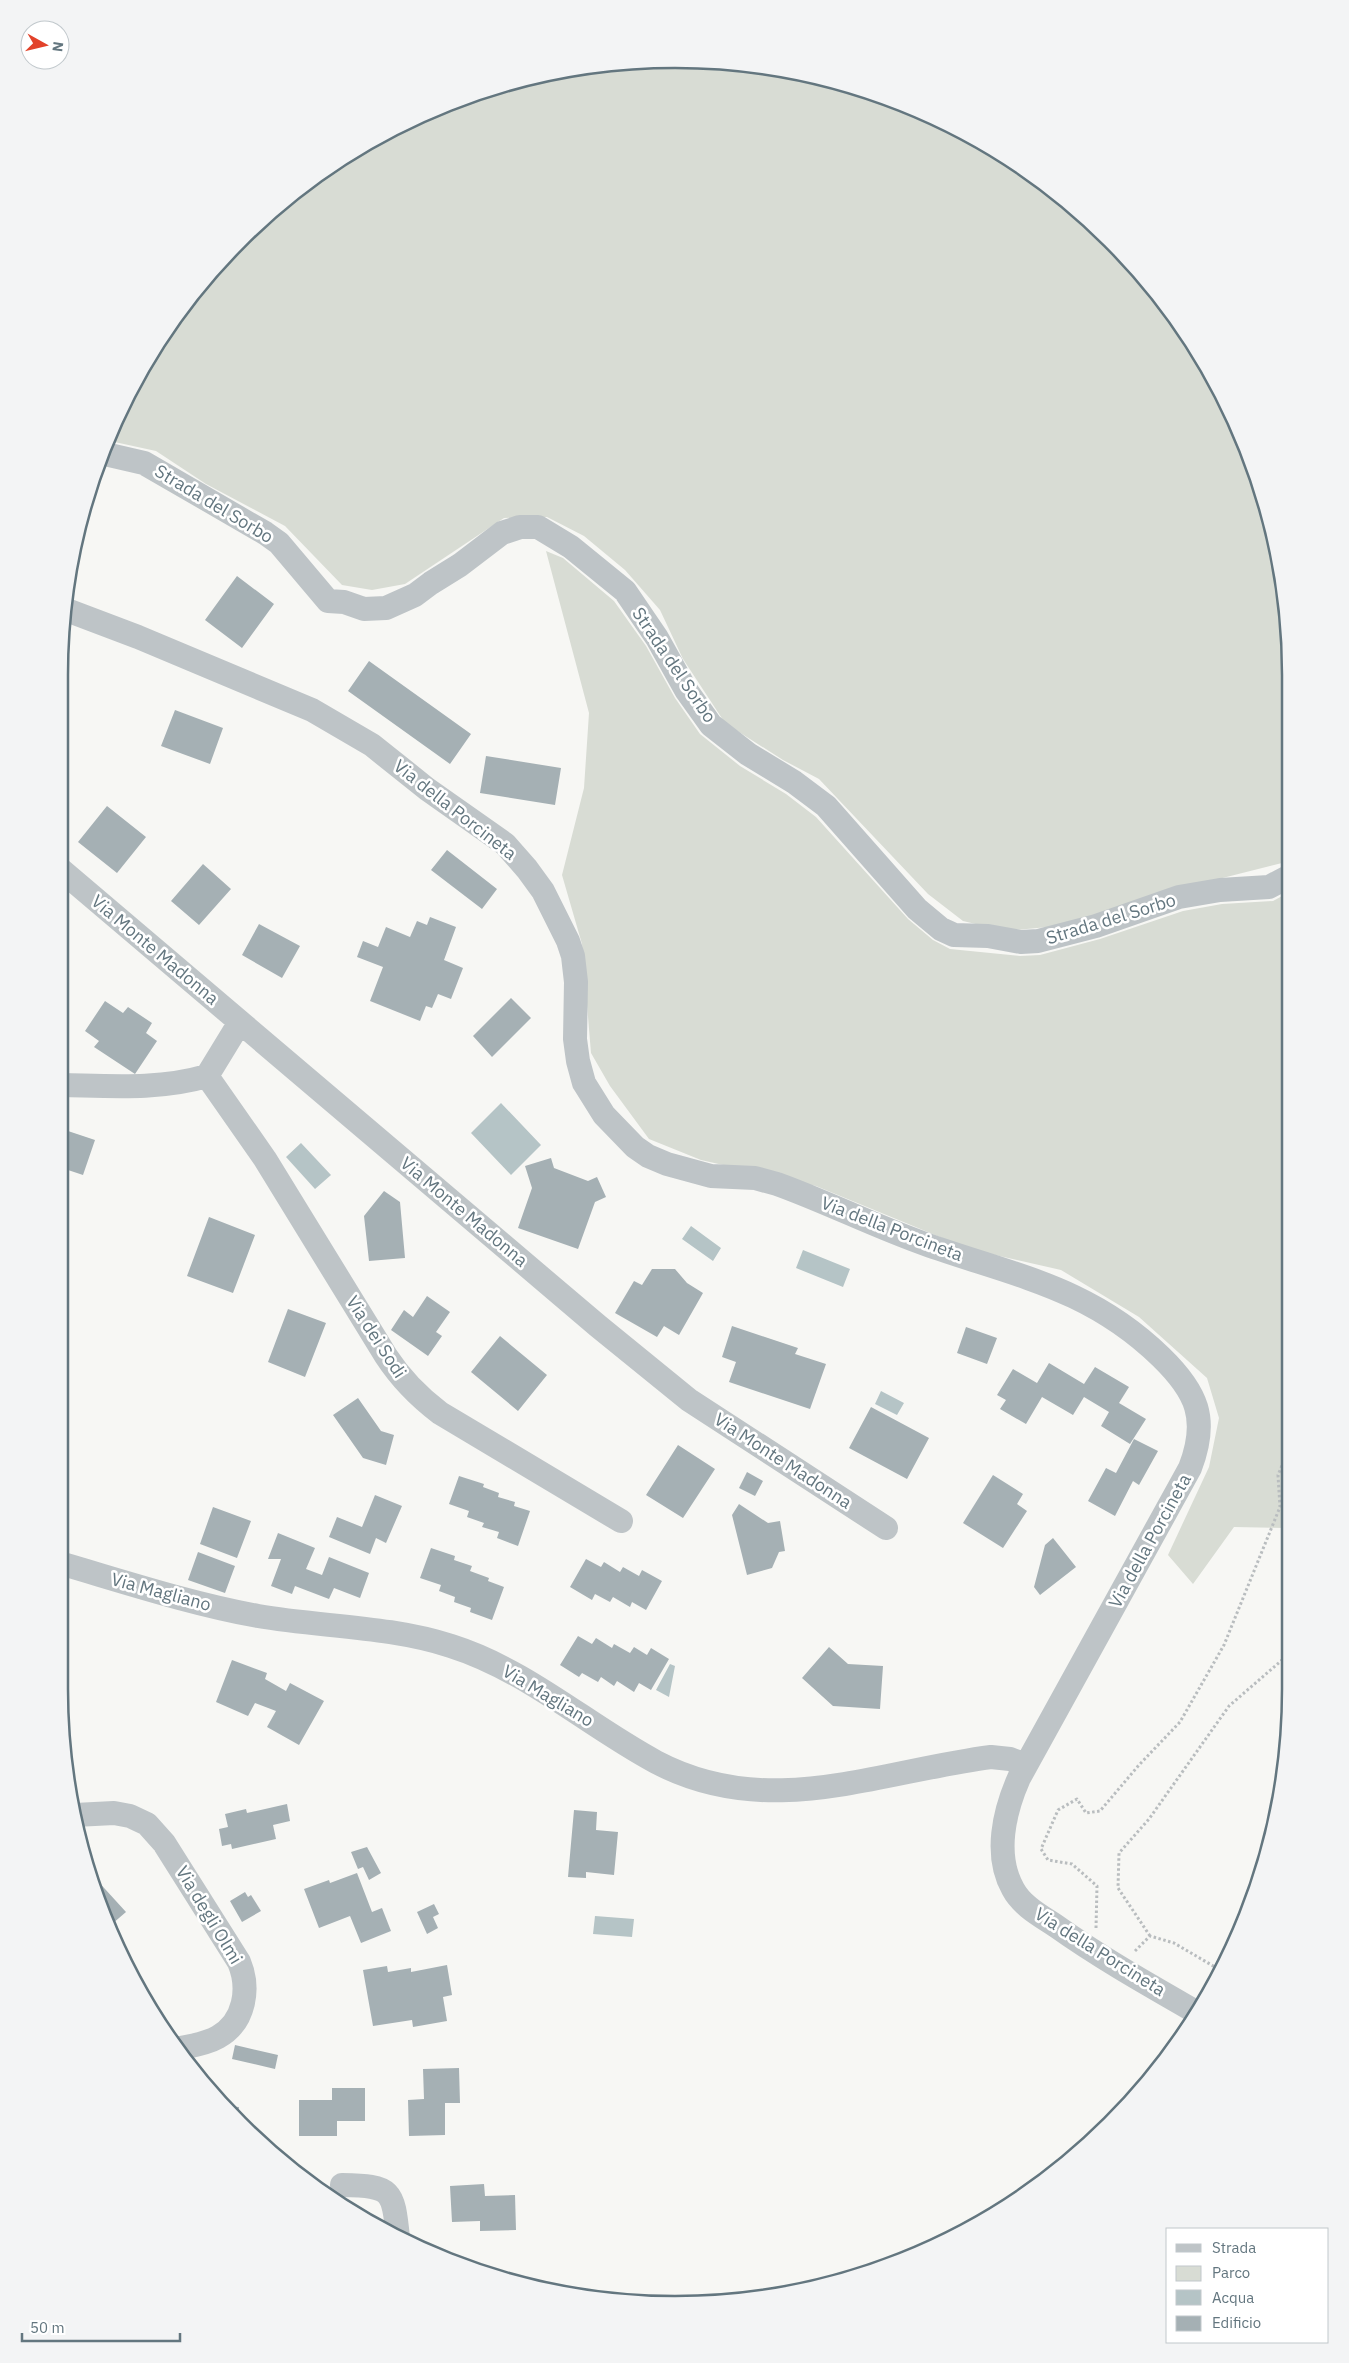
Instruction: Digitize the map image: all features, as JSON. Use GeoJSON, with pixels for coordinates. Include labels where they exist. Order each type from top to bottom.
{"type":"FeatureCollection","features":[{"type":"Feature","properties":{"kind":"street","name":"Strada del Sorbo"},"geometry":{"type":"LineString","coordinates":[[109,455],[144,463],[244,519],[279,543],[328,602],[344,602],[364,609],[386,608],[415,595],[460,565],[502,533],[520,527],[538,526],[571,547],[625,591],[657,638],[686,690],[711,725],[748,754],[794,782],[826,806],[917,909],[941,928],[954,935],[988,936],[1021,942],[1038,941],[1096,926],[1179,898],[1220,890],[1269,887],[1282,880]]}},
{"type":"Feature","properties":{"kind":"street","name":"Via della Porcineta"},"geometry":{"type":"LineString","coordinates":[[71,612],[138,637],[312,710],[372,746],[427,789],[505,844],[543,891],[570,948],[576,982],[575,1039],[584,1082],[604,1115],[623,1136],[643,1152],[667,1164],[700,1174],[755,1178],[777,1184],[917,1241],[1056,1287],[1094,1306],[1126,1327],[1180,1375],[1192,1392],[1199,1418],[1198,1442],[1190,1468],[1026,1765],[1009,1801],[1004,1828],[1003,1853],[1008,1878],[1016,1895],[1032,1909],[1095,1953],[1190,2008]]}},
{"type":"Feature","properties":{"kind":"street","name":"Via Monte Madonna"},"geometry":{"type":"LineString","coordinates":[[68,876],[598,1326],[690,1400],[886,1528]]}},
{"type":"Feature","properties":{"kind":"street"},"geometry":{"type":"LineString","coordinates":[[68,1085],[154,1086],[173,1084],[207,1076],[240,1022]]}},
{"type":"Feature","properties":{"kind":"street","name":"Via dei Sodi"},"geometry":{"type":"LineString","coordinates":[[207,1076],[265,1159],[402,1379],[417,1395],[440,1413],[621,1521]]}},
{"type":"Feature","properties":{"kind":"street","name":"Via Magliano"},"geometry":{"type":"LineString","coordinates":[[68,1565],[236,1612],[404,1634],[452,1646],[485,1660],[527,1682],[656,1762],[690,1776],[728,1787],[768,1791],[803,1790],[991,1757],[1010,1759],[1026,1765]]}},
{"type":"Feature","properties":{"kind":"street","name":"Via degli Olmi"},"geometry":{"type":"LineString","coordinates":[[81,1814],[114,1813],[130,1816],[147,1824],[164,1843],[239,1962],[244,1978],[245,1993],[240,2013],[223,2035],[213,2040],[185,2047]]}},
{"type":"Feature","properties":{"kind":"street"},"geometry":{"type":"LineString","coordinates":[[342,2185],[374,2186],[386,2192],[394,2206],[397,2228]]}},
{"type":"Feature","properties":{"kind":"path"},"geometry":{"type":"LineString","coordinates":[[1095,1953],[1097,1886],[1072,1864],[1048,1860],[1041,1849],[1058,1810],[1077,1800],[1086,1813],[1100,1811],[1139,1765],[1180,1722],[1193,1704],[1224,1645],[1278,1514],[1280,1507],[1278,1475],[1282,1465]]}},
{"type":"Feature","properties":{"kind":"path"},"geometry":{"type":"LineString","coordinates":[[1214,1966],[1174,1943],[1150,1936],[1118,1888],[1119,1853],[1149,1819],[1229,1706],[1282,1660]]}},
{"type":"Feature","properties":{"kind":"path"},"geometry":{"type":"LineString","coordinates":[[1131,1954],[1150,1936]]}},
{"type":"Feature","properties":{"kind":"green space"},"geometry":{"type":"Polygon","coordinates":[[[635,69],[714,69],[754,73],[832,88],[870,100],[943,130],[978,149],[1012,170],[1075,218],[1131,274],[1156,305],[1179,337],[1219,406],[1249,479],[1261,517],[1276,595],[1282,674],[1282,863],[1171,891],[1109,915],[1048,927],[1005,931],[963,921],[928,894],[819,779],[783,760],[725,723],[683,659],[660,610],[625,570],[584,536],[547,517],[504,518],[405,584],[372,590],[342,585],[285,526],[206,484],[156,451],[114,442],[130,406],[149,371],[193,305],[245,245],[274,218],[337,170],[406,130],[479,100],[517,88],[556,79],[635,69]]]}},
{"type":"Feature","properties":{"kind":"green space"},"geometry":{"type":"Polygon","coordinates":[[[546,551],[563,558],[614,601],[646,646],[675,698],[700,734],[740,766],[786,794],[816,817],[908,919],[933,940],[950,949],[1020,956],[1040,955],[1100,939],[1183,911],[1222,904],[1273,901],[1282,896],[1282,1528],[1234,1527],[1193,1584],[1168,1555],[1209,1467],[1219,1418],[1207,1378],[1139,1317],[1061,1270],[969,1249],[816,1186],[701,1160],[649,1139],[610,1086],[591,1053],[582,944],[562,875],[584,788],[589,713],[546,551]]]}},
{"type":"Feature","properties":{"kind":"water"},"geometry":{"type":"Polygon","coordinates":[[[501,1103],[541,1145],[511,1175],[471,1133],[501,1103]]]}},
{"type":"Feature","properties":{"kind":"water"},"geometry":{"type":"Polygon","coordinates":[[[301,1143],[331,1175],[315,1189],[286,1157],[301,1143]]]}},
{"type":"Feature","properties":{"kind":"water"},"geometry":{"type":"Polygon","coordinates":[[[691,1226],[721,1248],[713,1261],[682,1239],[691,1226]]]}},
{"type":"Feature","properties":{"kind":"water"},"geometry":{"type":"Polygon","coordinates":[[[803,1250],[850,1269],[843,1287],[796,1268],[803,1250]]]}},
{"type":"Feature","properties":{"kind":"water"},"geometry":{"type":"Polygon","coordinates":[[[881,1391],[904,1403],[897,1415],[875,1404],[881,1391]]]}},
{"type":"Feature","properties":{"kind":"water"},"geometry":{"type":"Polygon","coordinates":[[[670,1664],[675,1666],[669,1697],[656,1690],[670,1664]]]}},
{"type":"Feature","properties":{"kind":"water"},"geometry":{"type":"Polygon","coordinates":[[[595,1916],[634,1919],[632,1937],[593,1934],[595,1916]]]}},
{"type":"Feature","properties":{"kind":"building"},"geometry":{"type":"Polygon","coordinates":[[[237,576],[274,604],[242,648],[205,620],[237,576]]]}},
{"type":"Feature","properties":{"kind":"building"},"geometry":{"type":"Polygon","coordinates":[[[369,661],[471,734],[450,764],[348,691],[369,661]]]}},
{"type":"Feature","properties":{"kind":"building"},"geometry":{"type":"Polygon","coordinates":[[[175,710],[223,728],[210,764],[161,746],[175,710]]]}},
{"type":"Feature","properties":{"kind":"building"},"geometry":{"type":"Polygon","coordinates":[[[486,756],[561,768],[555,805],[480,793],[486,756]]]}},
{"type":"Feature","properties":{"kind":"building"},"geometry":{"type":"Polygon","coordinates":[[[107,806],[146,837],[117,873],[78,842],[107,806]]]}},
{"type":"Feature","properties":{"kind":"building"},"geometry":{"type":"Polygon","coordinates":[[[447,850],[497,889],[482,909],[431,870],[447,850]]]}},
{"type":"Feature","properties":{"kind":"building"},"geometry":{"type":"Polygon","coordinates":[[[203,864],[231,889],[199,925],[171,901],[203,864]]]}},
{"type":"Feature","properties":{"kind":"building"},"geometry":{"type":"Polygon","coordinates":[[[430,917],[456,927],[444,960],[463,968],[451,999],[438,994],[432,1008],[426,1006],[420,1021],[370,1001],[383,967],[357,957],[363,941],[378,947],[386,927],[410,937],[417,921],[427,925],[430,917]]]}},
{"type":"Feature","properties":{"kind":"building"},"geometry":{"type":"Polygon","coordinates":[[[259,924],[300,946],[282,978],[242,955],[259,924]]]}},
{"type":"Feature","properties":{"kind":"building"},"geometry":{"type":"Polygon","coordinates":[[[511,998],[531,1018],[492,1057],[473,1036],[511,998]]]}},
{"type":"Feature","properties":{"kind":"building"},"geometry":{"type":"Polygon","coordinates":[[[105,1001],[123,1013],[128,1007],[152,1023],[146,1033],[157,1041],[135,1074],[94,1047],[99,1041],[85,1031],[105,1001]]]}},
{"type":"Feature","properties":{"kind":"building"},"geometry":{"type":"Polygon","coordinates":[[[68,1131],[95,1140],[83,1175],[68,1170],[68,1131]]]}},
{"type":"Feature","properties":{"kind":"building"},"geometry":{"type":"Polygon","coordinates":[[[551,1158],[554,1168],[588,1181],[597,1177],[606,1197],[595,1202],[578,1249],[518,1228],[532,1188],[525,1166],[551,1158]]]}},
{"type":"Feature","properties":{"kind":"building"},"geometry":{"type":"Polygon","coordinates":[[[384,1191],[400,1202],[405,1258],[369,1261],[364,1216],[384,1191]]]}},
{"type":"Feature","properties":{"kind":"building"},"geometry":{"type":"Polygon","coordinates":[[[209,1217],[255,1235],[233,1293],[187,1276],[209,1217]]]}},
{"type":"Feature","properties":{"kind":"building"},"geometry":{"type":"Polygon","coordinates":[[[652,1269],[675,1269],[687,1283],[703,1293],[679,1335],[664,1326],[657,1337],[615,1313],[634,1281],[642,1285],[652,1269]]]}},
{"type":"Feature","properties":{"kind":"building"},"geometry":{"type":"Polygon","coordinates":[[[427,1296],[450,1312],[436,1332],[442,1336],[428,1356],[391,1330],[404,1310],[413,1317],[427,1296]]]}},
{"type":"Feature","properties":{"kind":"building"},"geometry":{"type":"Polygon","coordinates":[[[288,1309],[326,1323],[305,1377],[268,1362],[288,1309]]]}},
{"type":"Feature","properties":{"kind":"building"},"geometry":{"type":"Polygon","coordinates":[[[732,1326],[798,1348],[795,1354],[826,1364],[810,1409],[729,1382],[736,1362],[722,1357],[732,1326]]]}},
{"type":"Feature","properties":{"kind":"building"},"geometry":{"type":"Polygon","coordinates":[[[966,1327],[997,1338],[987,1364],[957,1353],[966,1327]]]}},
{"type":"Feature","properties":{"kind":"building"},"geometry":{"type":"Polygon","coordinates":[[[500,1336],[547,1375],[518,1411],[471,1372],[500,1336]]]}},
{"type":"Feature","properties":{"kind":"building"},"geometry":{"type":"Polygon","coordinates":[[[1049,1363],[1084,1384],[1095,1367],[1129,1387],[1119,1403],[1146,1419],[1130,1444],[1101,1426],[1109,1412],[1084,1397],[1073,1415],[1042,1397],[1026,1424],[1000,1409],[1006,1400],[997,1395],[1013,1369],[1037,1383],[1049,1363]]]}},
{"type":"Feature","properties":{"kind":"building"},"geometry":{"type":"Polygon","coordinates":[[[358,1398],[381,1431],[394,1435],[386,1465],[363,1458],[333,1415],[358,1398]]]}},
{"type":"Feature","properties":{"kind":"building"},"geometry":{"type":"Polygon","coordinates":[[[871,1407],[929,1438],[907,1479],[849,1448],[871,1407]]]}},
{"type":"Feature","properties":{"kind":"building"},"geometry":{"type":"Polygon","coordinates":[[[1134,1439],[1158,1451],[1139,1485],[1133,1481],[1115,1516],[1088,1501],[1106,1468],[1116,1473],[1134,1439]]]}},
{"type":"Feature","properties":{"kind":"building"},"geometry":{"type":"Polygon","coordinates":[[[678,1445],[715,1469],[683,1518],[646,1495],[678,1445]]]}},
{"type":"Feature","properties":{"kind":"building"},"geometry":{"type":"Polygon","coordinates":[[[747,1472],[763,1481],[755,1496],[739,1488],[747,1472]]]}},
{"type":"Feature","properties":{"kind":"building"},"geometry":{"type":"Polygon","coordinates":[[[993,1475],[1023,1494],[1017,1504],[1027,1511],[1003,1548],[963,1523],[993,1475]]]}},
{"type":"Feature","properties":{"kind":"building"},"geometry":{"type":"Polygon","coordinates":[[[459,1476],[484,1484],[483,1487],[499,1493],[498,1497],[515,1502],[514,1506],[530,1511],[518,1546],[497,1538],[499,1532],[482,1527],[484,1523],[467,1517],[469,1511],[449,1504],[459,1476]]]}},
{"type":"Feature","properties":{"kind":"building"},"geometry":{"type":"Polygon","coordinates":[[[375,1495],[402,1506],[386,1543],[376,1538],[370,1554],[329,1537],[337,1517],[362,1527],[375,1495]]]}},
{"type":"Feature","properties":{"kind":"building"},"geometry":{"type":"Polygon","coordinates":[[[739,1504],[768,1523],[780,1521],[785,1551],[779,1552],[772,1568],[747,1575],[732,1515],[739,1504]]]}},
{"type":"Feature","properties":{"kind":"building"},"geometry":{"type":"Polygon","coordinates":[[[213,1507],[251,1521],[237,1558],[200,1544],[213,1507]]]}},
{"type":"Feature","properties":{"kind":"building"},"geometry":{"type":"Polygon","coordinates":[[[278,1533],[315,1548],[306,1569],[322,1575],[329,1557],[369,1573],[360,1598],[334,1588],[329,1599],[295,1586],[292,1594],[271,1586],[281,1559],[268,1559],[278,1533]]]}},
{"type":"Feature","properties":{"kind":"building"},"geometry":{"type":"Polygon","coordinates":[[[1053,1538],[1076,1567],[1040,1595],[1034,1587],[1045,1545],[1053,1538]]]}},
{"type":"Feature","properties":{"kind":"building"},"geometry":{"type":"Polygon","coordinates":[[[431,1548],[455,1556],[454,1560],[472,1566],[470,1571],[489,1578],[488,1581],[504,1587],[492,1620],[470,1612],[471,1608],[454,1602],[455,1597],[439,1591],[441,1585],[420,1578],[431,1548]]]}},
{"type":"Feature","properties":{"kind":"building"},"geometry":{"type":"Polygon","coordinates":[[[198,1552],[235,1566],[225,1593],[188,1580],[198,1552]]]}},
{"type":"Feature","properties":{"kind":"building"},"geometry":{"type":"Polygon","coordinates":[[[586,1559],[601,1567],[604,1562],[620,1572],[623,1567],[639,1576],[642,1570],[662,1581],[646,1610],[632,1602],[630,1607],[613,1597],[610,1602],[595,1594],[592,1600],[570,1587],[586,1559]]]}},
{"type":"Feature","properties":{"kind":"building"},"geometry":{"type":"Polygon","coordinates":[[[578,1636],[592,1644],[596,1638],[612,1648],[614,1644],[630,1653],[634,1647],[647,1655],[651,1648],[669,1659],[651,1690],[639,1683],[634,1692],[617,1681],[614,1686],[601,1677],[598,1682],[582,1673],[579,1677],[560,1665],[578,1636]]]}},
{"type":"Feature","properties":{"kind":"building"},"geometry":{"type":"Polygon","coordinates":[[[829,1647],[848,1664],[883,1666],[880,1709],[833,1706],[802,1678],[829,1647]]]}},
{"type":"Feature","properties":{"kind":"building"},"geometry":{"type":"Polygon","coordinates":[[[232,1660],[267,1673],[265,1679],[286,1691],[290,1683],[324,1701],[299,1745],[267,1727],[276,1711],[255,1703],[248,1716],[216,1702],[232,1660]]]}},
{"type":"Feature","properties":{"kind":"building"},"geometry":{"type":"Polygon","coordinates":[[[287,1804],[290,1821],[273,1825],[276,1839],[232,1849],[231,1844],[222,1846],[219,1829],[228,1827],[225,1814],[246,1809],[247,1813],[287,1804]]]}},
{"type":"Feature","properties":{"kind":"building"},"geometry":{"type":"Polygon","coordinates":[[[574,1810],[597,1812],[596,1830],[618,1832],[614,1875],[586,1872],[586,1878],[568,1877],[574,1810]]]}},
{"type":"Feature","properties":{"kind":"building"},"geometry":{"type":"Polygon","coordinates":[[[367,1847],[381,1873],[369,1880],[363,1867],[358,1869],[351,1852],[367,1847]]]}},
{"type":"Feature","properties":{"kind":"building"},"geometry":{"type":"Polygon","coordinates":[[[357,1873],[372,1912],[382,1908],[391,1931],[361,1943],[350,1916],[319,1928],[304,1889],[329,1880],[330,1883],[357,1873]]]}},
{"type":"Feature","properties":{"kind":"building"},"geometry":{"type":"Polygon","coordinates":[[[100,1883],[126,1912],[114,1922],[100,1883]]]}},
{"type":"Feature","properties":{"kind":"building"},"geometry":{"type":"Polygon","coordinates":[[[245,1892],[248,1897],[251,1895],[261,1911],[242,1922],[230,1901],[245,1892]]]}},
{"type":"Feature","properties":{"kind":"building"},"geometry":{"type":"Polygon","coordinates":[[[434,1904],[439,1914],[433,1917],[438,1928],[427,1934],[417,1912],[434,1904]]]}},
{"type":"Feature","properties":{"kind":"building"},"geometry":{"type":"Polygon","coordinates":[[[447,1965],[452,1995],[443,1997],[447,2021],[413,2027],[412,2020],[373,2026],[363,1970],[387,1966],[388,1972],[411,1968],[411,1972],[447,1965]]]}},
{"type":"Feature","properties":{"kind":"building"},"geometry":{"type":"Polygon","coordinates":[[[235,2045],[278,2055],[275,2069],[232,2059],[235,2045]]]}},
{"type":"Feature","properties":{"kind":"building"},"geometry":{"type":"Polygon","coordinates":[[[459,2068],[460,2103],[445,2103],[445,2135],[409,2136],[408,2100],[424,2099],[423,2069],[459,2068]]]}},
{"type":"Feature","properties":{"kind":"building"},"geometry":{"type":"Polygon","coordinates":[[[332,2088],[365,2088],[365,2121],[337,2121],[337,2136],[299,2136],[299,2100],[332,2100],[332,2088]]]}},
{"type":"Feature","properties":{"kind":"building"},"geometry":{"type":"Polygon","coordinates":[[[484,2184],[485,2196],[515,2195],[516,2230],[480,2231],[480,2221],[452,2222],[450,2186],[484,2184]]]}}]}
